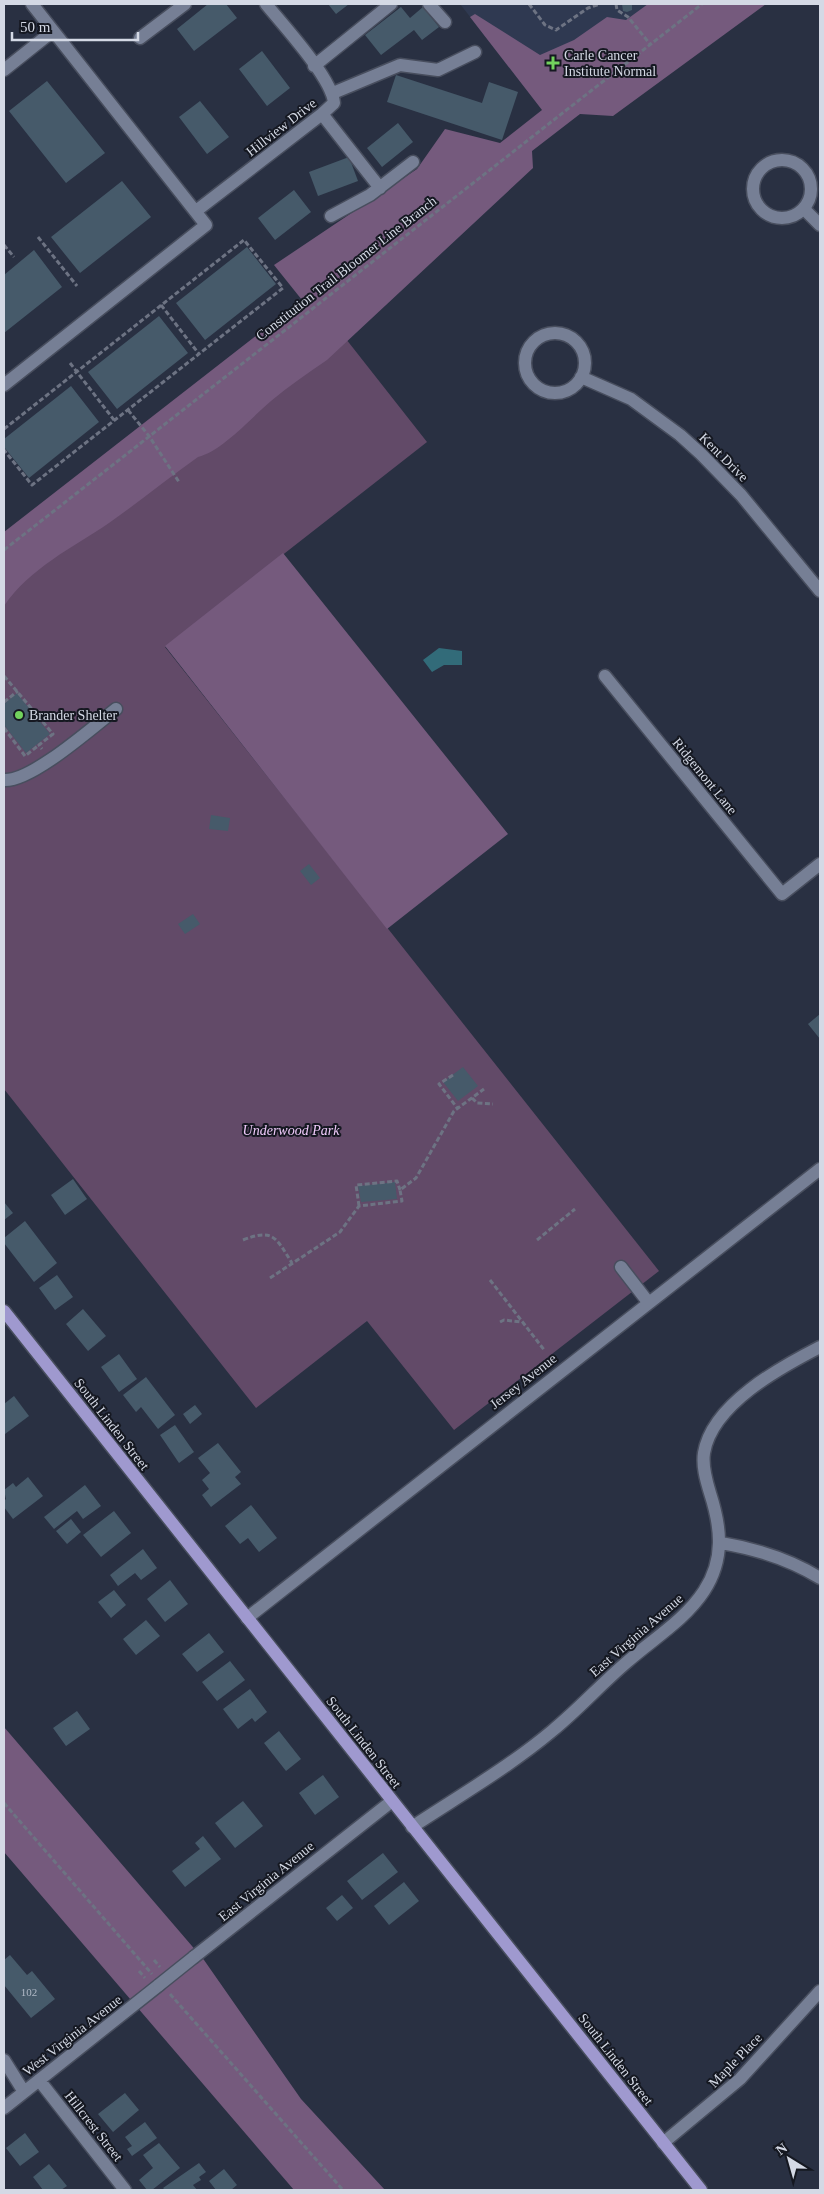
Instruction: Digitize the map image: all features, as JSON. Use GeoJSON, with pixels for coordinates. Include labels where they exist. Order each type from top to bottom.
{"type":"FeatureCollection","features":[{"type":"Feature","properties":{"kind":"main road","name":"South Linden Street"},"geometry":{"type":"LineString","coordinates":[[4,1312],[701,2190]]}},
{"type":"Feature","properties":{"kind":"street"},"geometry":{"type":"LineString","coordinates":[[4,385],[206,225],[32,4]]}},
{"type":"Feature","properties":{"kind":"street"},"geometry":{"type":"LineString","coordinates":[[140,38],[185,4]]}},
{"type":"Feature","properties":{"kind":"street","name":"Hillview Drive"},"geometry":{"type":"LineString","coordinates":[[196,211],[334,103],[333,93],[266,4]]}},
{"type":"Feature","properties":{"kind":"street"},"geometry":{"type":"LineString","coordinates":[[314,66],[391,4]]}},
{"type":"Feature","properties":{"kind":"street"},"geometry":{"type":"LineString","coordinates":[[429,4],[445,22]]}},
{"type":"Feature","properties":{"kind":"street"},"geometry":{"type":"LineString","coordinates":[[4,70],[53,31]]}},
{"type":"Feature","properties":{"kind":"street"},"geometry":{"type":"LineString","coordinates":[[333,93],[400,65],[438,70],[475,52]]}},
{"type":"Feature","properties":{"kind":"street"},"geometry":{"type":"LineString","coordinates":[[322,114],[380,188]]}},
{"type":"Feature","properties":{"kind":"street"},"geometry":{"type":"LineString","coordinates":[[777,160],[786,160],[803,168],[808,175],[812,193],[804,209],[796,216],[781,218],[766,214],[759,208],[754,198],[753,188],[755,178],[760,170],[777,160]]}},
{"type":"Feature","properties":{"kind":"street"},"geometry":{"type":"LineString","coordinates":[[331,216],[380,188],[413,162]]}},
{"type":"Feature","properties":{"kind":"street"},"geometry":{"type":"LineString","coordinates":[[804,209],[820,225]]}},
{"type":"Feature","properties":{"kind":"street"},"geometry":{"type":"LineString","coordinates":[[554,333],[569,337],[580,347],[584,356],[581,377],[568,389],[559,392],[541,389],[534,383],[526,367],[529,348],[544,335],[554,333]]}},
{"type":"Feature","properties":{"kind":"street","name":"Kent Drive"},"geometry":{"type":"LineString","coordinates":[[581,377],[630,399],[694,448],[741,495],[820,591]]}},
{"type":"Feature","properties":{"kind":"street","name":"Ridgemont Lane"},"geometry":{"type":"LineString","coordinates":[[605,676],[782,894],[820,864]]}},
{"type":"Feature","properties":{"kind":"street"},"geometry":{"type":"LineString","coordinates":[[4,780],[12,781],[50,759],[116,709]]}},
{"type":"Feature","properties":{"kind":"street","name":"Jersey Avenue"},"geometry":{"type":"LineString","coordinates":[[246,1618],[648,1302],[818,1177]]}},
{"type":"Feature","properties":{"kind":"street"},"geometry":{"type":"LineString","coordinates":[[621,1267],[648,1302]]}},
{"type":"Feature","properties":{"kind":"street","name":"East Virginia Avenue"},"geometry":{"type":"LineString","coordinates":[[412,1827],[519,1756],[551,1732],[608,1678],[678,1621],[692,1607],[705,1589],[714,1570],[721,1543],[716,1513],[704,1466],[704,1453],[708,1439],[726,1412],[744,1396],[791,1362],[820,1347]]}},
{"type":"Feature","properties":{"kind":"street"},"geometry":{"type":"LineString","coordinates":[[721,1543],[775,1555],[820,1578]]}},
{"type":"Feature","properties":{"kind":"street","name":"East Virginia Avenue"},"geometry":{"type":"LineString","coordinates":[[159,1983],[392,1801]]}},
{"type":"Feature","properties":{"kind":"street","name":"West Virginia Avenue"},"geometry":{"type":"LineString","coordinates":[[4,2108],[159,1983]]}},
{"type":"Feature","properties":{"kind":"street","name":"Maple Place"},"geometry":{"type":"LineString","coordinates":[[663,2143],[740,2079],[820,1991]]}},
{"type":"Feature","properties":{"kind":"street"},"geometry":{"type":"LineString","coordinates":[[4,2060],[24,2092]]}},
{"type":"Feature","properties":{"kind":"street","name":"Hillcrest Street"},"geometry":{"type":"LineString","coordinates":[[39,2080],[125,2190]]}},
{"type":"Feature","properties":{"kind":"path"},"geometry":{"type":"LineString","coordinates":[[529,4],[545,25],[556,30],[588,8],[600,4]]}},
{"type":"Feature","properties":{"kind":"path"},"geometry":{"type":"LineString","coordinates":[[616,4],[617,10],[628,16],[650,44]]}},
{"type":"Feature","properties":{"kind":"path","name":"Constitution Trail Bloomer Line Branch"},"geometry":{"type":"LineString","coordinates":[[4,550],[702,4]]}},
{"type":"Feature","properties":{"kind":"path"},"geometry":{"type":"LineString","coordinates":[[38,238],[77,286]]}},
{"type":"Feature","properties":{"kind":"path"},"geometry":{"type":"LineString","coordinates":[[4,429],[244,240],[282,288],[32,485],[4,450]]}},
{"type":"Feature","properties":{"kind":"path"},"geometry":{"type":"LineString","coordinates":[[4,245],[14,257]]}},
{"type":"Feature","properties":{"kind":"path"},"geometry":{"type":"LineString","coordinates":[[161,305],[199,354]]}},
{"type":"Feature","properties":{"kind":"path"},"geometry":{"type":"LineString","coordinates":[[70,363],[114,420]]}},
{"type":"Feature","properties":{"kind":"path"},"geometry":{"type":"LineString","coordinates":[[128,410],[149,436],[179,482]]}},
{"type":"Feature","properties":{"kind":"path"},"geometry":{"type":"LineString","coordinates":[[4,676],[53,734],[25,756],[4,728]]}},
{"type":"Feature","properties":{"kind":"path"},"geometry":{"type":"LineString","coordinates":[[4,702],[18,691]]}},
{"type":"Feature","properties":{"kind":"path"},"geometry":{"type":"LineString","coordinates":[[39,745],[50,759]]}},
{"type":"Feature","properties":{"kind":"path"},"geometry":{"type":"LineString","coordinates":[[453,1075],[439,1084],[458,1109]]}},
{"type":"Feature","properties":{"kind":"path"},"geometry":{"type":"LineString","coordinates":[[400,1190],[416,1178],[458,1109],[484,1089]]}},
{"type":"Feature","properties":{"kind":"path"},"geometry":{"type":"LineString","coordinates":[[472,1098],[477,1103],[493,1104]]}},
{"type":"Feature","properties":{"kind":"path"},"geometry":{"type":"LineString","coordinates":[[270,1278],[340,1232],[359,1206],[356,1185],[397,1181],[402,1201],[359,1206]]}},
{"type":"Feature","properties":{"kind":"path"},"geometry":{"type":"LineString","coordinates":[[537,1240],[575,1209]]}},
{"type":"Feature","properties":{"kind":"path"},"geometry":{"type":"LineString","coordinates":[[243,1240],[260,1234],[270,1234],[276,1238],[292,1263]]}},
{"type":"Feature","properties":{"kind":"path"},"geometry":{"type":"LineString","coordinates":[[490,1280],[545,1351]]}},
{"type":"Feature","properties":{"kind":"path"},"geometry":{"type":"LineString","coordinates":[[500,1322],[504,1320],[522,1322]]}},
{"type":"Feature","properties":{"kind":"path"},"geometry":{"type":"LineString","coordinates":[[4,1803],[159,1983],[343,2190]]}},
{"type":"Feature","properties":{"kind":"path"},"geometry":{"type":"LineString","coordinates":[[154,1960],[161,1968]]}},
{"type":"Feature","properties":{"kind":"path"},"geometry":{"type":"LineString","coordinates":[[139,1971],[146,1979]]}},
{"type":"Feature","properties":{"kind":"shaded area","name":"Carle Cancer Institute Normal"},"geometry":{"type":"Polygon","coordinates":[[[460,4],[676,4],[542,109],[460,4]]]}},
{"type":"Feature","properties":{"kind":"shaded area"},"geometry":{"type":"Polygon","coordinates":[[[648,4],[766,4],[613,116],[580,114],[532,151],[533,168],[327,360],[278,395],[217,448],[198,457],[109,523],[52,560],[26,581],[4,606],[4,532],[302,300],[274,265],[417,169],[445,129],[500,143],[542,110],[470,17],[475,14],[540,55],[574,40],[607,17],[626,20],[648,4]]]}},
{"type":"Feature","properties":{"kind":"shaded area"},"geometry":{"type":"Polygon","coordinates":[[[283,553],[508,834],[387,929],[165,646],[283,553]]]}},
{"type":"Feature","properties":{"kind":"shaded area"},"geometry":{"type":"Polygon","coordinates":[[[439,648],[462,651],[462,665],[444,665],[432,672],[423,660],[439,648]]]}},
{"type":"Feature","properties":{"kind":"shaded area"},"geometry":{"type":"Polygon","coordinates":[[[4,1727],[204,1960],[301,2099],[385,2190],[294,2190],[4,1852],[4,1727]]]}},
{"type":"Feature","properties":{"kind":"green space","name":"Underwood Park"},"geometry":{"type":"Polygon","coordinates":[[[324,311],[427,442],[165,647],[659,1271],[454,1430],[367,1321],[256,1408],[4,1089],[4,567],[324,311]]]}},
{"type":"Feature","properties":{"kind":"building"},"geometry":{"type":"Polygon","coordinates":[[[208,4],[226,4],[237,18],[194,51],[177,29],[208,4]]]}},
{"type":"Feature","properties":{"kind":"building"},"geometry":{"type":"Polygon","coordinates":[[[328,4],[349,4],[336,14],[328,4]]]}},
{"type":"Feature","properties":{"kind":"building"},"geometry":{"type":"Polygon","coordinates":[[[622,4],[632,4],[632,10],[623,11],[622,4]]]}},
{"type":"Feature","properties":{"kind":"building"},"geometry":{"type":"Polygon","coordinates":[[[401,7],[410,18],[423,7],[439,27],[422,40],[414,30],[381,55],[365,35],[401,7]]]}},
{"type":"Feature","properties":{"kind":"building"},"geometry":{"type":"Polygon","coordinates":[[[262,51],[290,88],[267,106],[239,69],[262,51]]]}},
{"type":"Feature","properties":{"kind":"building"},"geometry":{"type":"Polygon","coordinates":[[[396,75],[482,103],[489,82],[518,92],[502,140],[387,102],[396,75]]]}},
{"type":"Feature","properties":{"kind":"building"},"geometry":{"type":"Polygon","coordinates":[[[47,81],[105,153],[66,183],[9,111],[47,81]]]}},
{"type":"Feature","properties":{"kind":"building"},"geometry":{"type":"Polygon","coordinates":[[[200,101],[229,137],[207,154],[179,117],[200,101]]]}},
{"type":"Feature","properties":{"kind":"building"},"geometry":{"type":"Polygon","coordinates":[[[398,123],[413,142],[382,167],[367,148],[398,123]]]}},
{"type":"Feature","properties":{"kind":"building"},"geometry":{"type":"Polygon","coordinates":[[[349,157],[358,181],[318,196],[309,172],[349,157]]]}},
{"type":"Feature","properties":{"kind":"building"},"geometry":{"type":"Polygon","coordinates":[[[122,181],[151,217],[80,273],[51,237],[122,181]]]}},
{"type":"Feature","properties":{"kind":"building"},"geometry":{"type":"Polygon","coordinates":[[[294,190],[311,212],[275,240],[258,218],[294,190]]]}},
{"type":"Feature","properties":{"kind":"building"},"geometry":{"type":"Polygon","coordinates":[[[247,247],[276,284],[205,340],[176,303],[247,247]]]}},
{"type":"Feature","properties":{"kind":"building"},"geometry":{"type":"Polygon","coordinates":[[[34,250],[62,287],[4,333],[4,275],[34,250]]]}},
{"type":"Feature","properties":{"kind":"building"},"geometry":{"type":"Polygon","coordinates":[[[159,316],[188,353],[117,409],[88,372],[159,316]]]}},
{"type":"Feature","properties":{"kind":"building"},"geometry":{"type":"Polygon","coordinates":[[[71,386],[99,422],[29,478],[4,447],[4,439],[71,386]]]}},
{"type":"Feature","properties":{"kind":"building","name":"Brander Shelter"},"geometry":{"type":"Polygon","coordinates":[[[17,693],[50,734],[26,753],[4,725],[4,704],[17,693]]]}},
{"type":"Feature","properties":{"kind":"building"},"geometry":{"type":"Polygon","coordinates":[[[211,815],[230,818],[228,831],[209,829],[211,815]]]}},
{"type":"Feature","properties":{"kind":"building"},"geometry":{"type":"Polygon","coordinates":[[[309,864],[320,878],[311,885],[300,871],[309,864]]]}},
{"type":"Feature","properties":{"kind":"building"},"geometry":{"type":"Polygon","coordinates":[[[193,914],[200,924],[185,934],[178,924],[193,914]]]}},
{"type":"Feature","properties":{"kind":"building"},"geometry":{"type":"Polygon","coordinates":[[[820,1014],[820,1039],[808,1024],[820,1014]]]}},
{"type":"Feature","properties":{"kind":"building"},"geometry":{"type":"Polygon","coordinates":[[[463,1067],[478,1086],[458,1101],[443,1082],[463,1067]]]}},
{"type":"Feature","properties":{"kind":"building"},"geometry":{"type":"Polygon","coordinates":[[[73,1179],[87,1199],[65,1215],[51,1195],[73,1179]]]}},
{"type":"Feature","properties":{"kind":"building"},"geometry":{"type":"Polygon","coordinates":[[[395,1182],[397,1199],[361,1202],[358,1186],[395,1182]]]}},
{"type":"Feature","properties":{"kind":"building"},"geometry":{"type":"Polygon","coordinates":[[[4,1202],[13,1213],[4,1220],[4,1202]]]}},
{"type":"Feature","properties":{"kind":"building"},"geometry":{"type":"Polygon","coordinates":[[[25,1221],[57,1263],[34,1282],[4,1243],[4,1238],[25,1221]]]}},
{"type":"Feature","properties":{"kind":"building"},"geometry":{"type":"Polygon","coordinates":[[[57,1275],[73,1297],[55,1310],[39,1288],[57,1275]]]}},
{"type":"Feature","properties":{"kind":"building"},"geometry":{"type":"Polygon","coordinates":[[[83,1309],[106,1336],[88,1351],[66,1324],[83,1309]]]}},
{"type":"Feature","properties":{"kind":"building"},"geometry":{"type":"Polygon","coordinates":[[[119,1354],[137,1379],[119,1392],[101,1367],[119,1354]]]}},
{"type":"Feature","properties":{"kind":"building"},"geometry":{"type":"Polygon","coordinates":[[[146,1377],[175,1415],[158,1429],[141,1407],[136,1412],[123,1395],[146,1377]]]}},
{"type":"Feature","properties":{"kind":"building"},"geometry":{"type":"Polygon","coordinates":[[[14,1396],[29,1416],[5,1434],[4,1404],[14,1396]]]}},
{"type":"Feature","properties":{"kind":"building"},"geometry":{"type":"Polygon","coordinates":[[[195,1405],[202,1414],[190,1424],[183,1414],[195,1405]]]}},
{"type":"Feature","properties":{"kind":"building"},"geometry":{"type":"Polygon","coordinates":[[[175,1425],[194,1452],[179,1463],[160,1435],[175,1425]]]}},
{"type":"Feature","properties":{"kind":"building"},"geometry":{"type":"Polygon","coordinates":[[[218,1443],[241,1472],[235,1477],[241,1484],[211,1507],[202,1495],[209,1489],[202,1480],[210,1473],[198,1458],[218,1443]]]}},
{"type":"Feature","properties":{"kind":"building"},"geometry":{"type":"Polygon","coordinates":[[[28,1477],[43,1496],[13,1519],[4,1507],[6,1499],[4,1490],[13,1483],[16,1487],[28,1477]]]}},
{"type":"Feature","properties":{"kind":"building"},"geometry":{"type":"Polygon","coordinates":[[[85,1485],[101,1506],[83,1519],[77,1511],[54,1529],[44,1517],[85,1485]]]}},
{"type":"Feature","properties":{"kind":"building"},"geometry":{"type":"Polygon","coordinates":[[[251,1505],[277,1538],[259,1552],[248,1538],[240,1544],[225,1526],[251,1505]]]}},
{"type":"Feature","properties":{"kind":"building"},"geometry":{"type":"Polygon","coordinates":[[[114,1511],[131,1533],[101,1557],[83,1535],[114,1511]]]}},
{"type":"Feature","properties":{"kind":"building"},"geometry":{"type":"Polygon","coordinates":[[[71,1519],[81,1532],[67,1544],[56,1531],[71,1519]]]}},
{"type":"Feature","properties":{"kind":"building"},"geometry":{"type":"Polygon","coordinates":[[[143,1549],[157,1568],[141,1580],[135,1573],[118,1586],[110,1575],[143,1549]]]}},
{"type":"Feature","properties":{"kind":"building"},"geometry":{"type":"Polygon","coordinates":[[[170,1580],[188,1604],[165,1622],[147,1599],[170,1580]]]}},
{"type":"Feature","properties":{"kind":"building"},"geometry":{"type":"Polygon","coordinates":[[[114,1590],[126,1605],[111,1618],[98,1602],[114,1590]]]}},
{"type":"Feature","properties":{"kind":"building"},"geometry":{"type":"Polygon","coordinates":[[[146,1620],[160,1636],[136,1655],[123,1639],[146,1620]]]}},
{"type":"Feature","properties":{"kind":"building"},"geometry":{"type":"Polygon","coordinates":[[[209,1633],[224,1652],[197,1672],[182,1654],[209,1633]]]}},
{"type":"Feature","properties":{"kind":"building"},"geometry":{"type":"Polygon","coordinates":[[[230,1661],[245,1680],[217,1701],[202,1682],[230,1661]]]}},
{"type":"Feature","properties":{"kind":"building"},"geometry":{"type":"Polygon","coordinates":[[[250,1689],[267,1712],[255,1722],[252,1718],[238,1729],[223,1709],[250,1689]]]}},
{"type":"Feature","properties":{"kind":"building"},"geometry":{"type":"Polygon","coordinates":[[[77,1711],[90,1729],[66,1746],[53,1728],[77,1711]]]}},
{"type":"Feature","properties":{"kind":"building"},"geometry":{"type":"Polygon","coordinates":[[[279,1731],[301,1759],[286,1771],[264,1743],[279,1731]]]}},
{"type":"Feature","properties":{"kind":"building"},"geometry":{"type":"Polygon","coordinates":[[[323,1775],[339,1797],[315,1815],[299,1793],[323,1775]]]}},
{"type":"Feature","properties":{"kind":"building"},"geometry":{"type":"Polygon","coordinates":[[[243,1801],[263,1826],[235,1848],[215,1823],[243,1801]]]}},
{"type":"Feature","properties":{"kind":"building"},"geometry":{"type":"Polygon","coordinates":[[[203,1836],[221,1859],[185,1887],[172,1871],[200,1849],[195,1843],[203,1836]]]}},
{"type":"Feature","properties":{"kind":"building"},"geometry":{"type":"Polygon","coordinates":[[[383,1853],[398,1872],[362,1900],[347,1881],[383,1853]]]}},
{"type":"Feature","properties":{"kind":"building"},"geometry":{"type":"Polygon","coordinates":[[[404,1882],[419,1901],[389,1925],[374,1906],[404,1882]]]}},
{"type":"Feature","properties":{"kind":"building"},"geometry":{"type":"Polygon","coordinates":[[[342,1895],[353,1908],[337,1921],[326,1908],[342,1895]]]}},
{"type":"Feature","properties":{"kind":"building"},"geometry":{"type":"Polygon","coordinates":[[[10,1955],[27,1975],[32,1971],[55,1999],[31,2018],[4,1985],[4,1960],[10,1955]]]}},
{"type":"Feature","properties":{"kind":"building"},"geometry":{"type":"Polygon","coordinates":[[[125,2093],[139,2110],[113,2132],[98,2114],[125,2093]]]}},
{"type":"Feature","properties":{"kind":"building"},"geometry":{"type":"Polygon","coordinates":[[[145,2122],[157,2138],[132,2156],[127,2149],[132,2146],[125,2137],[145,2122]]]}},
{"type":"Feature","properties":{"kind":"building"},"geometry":{"type":"Polygon","coordinates":[[[25,2133],[39,2152],[20,2166],[6,2148],[25,2133]]]}},
{"type":"Feature","properties":{"kind":"building"},"geometry":{"type":"Polygon","coordinates":[[[159,2143],[180,2168],[152,2190],[147,2190],[139,2180],[153,2168],[143,2155],[159,2143]]]}},
{"type":"Feature","properties":{"kind":"building"},"geometry":{"type":"Polygon","coordinates":[[[199,2163],[206,2172],[199,2177],[201,2180],[193,2185],[197,2190],[165,2190],[163,2188],[199,2163]]]}},
{"type":"Feature","properties":{"kind":"building"},"geometry":{"type":"Polygon","coordinates":[[[49,2164],[67,2186],[61,2190],[43,2190],[33,2177],[49,2164]]]}},
{"type":"Feature","properties":{"kind":"building"},"geometry":{"type":"Polygon","coordinates":[[[224,2169],[237,2185],[231,2190],[216,2190],[209,2181],[224,2169]]]}},
{"type":"Feature","properties":{"kind":"place","name":"Carle Cancer Institute Normal"},"geometry":{"type":"Point","coordinates":[553,63]}},
{"type":"Feature","properties":{"kind":"place","name":"Brander Shelter"},"geometry":{"type":"Point","coordinates":[19,715]}}]}
